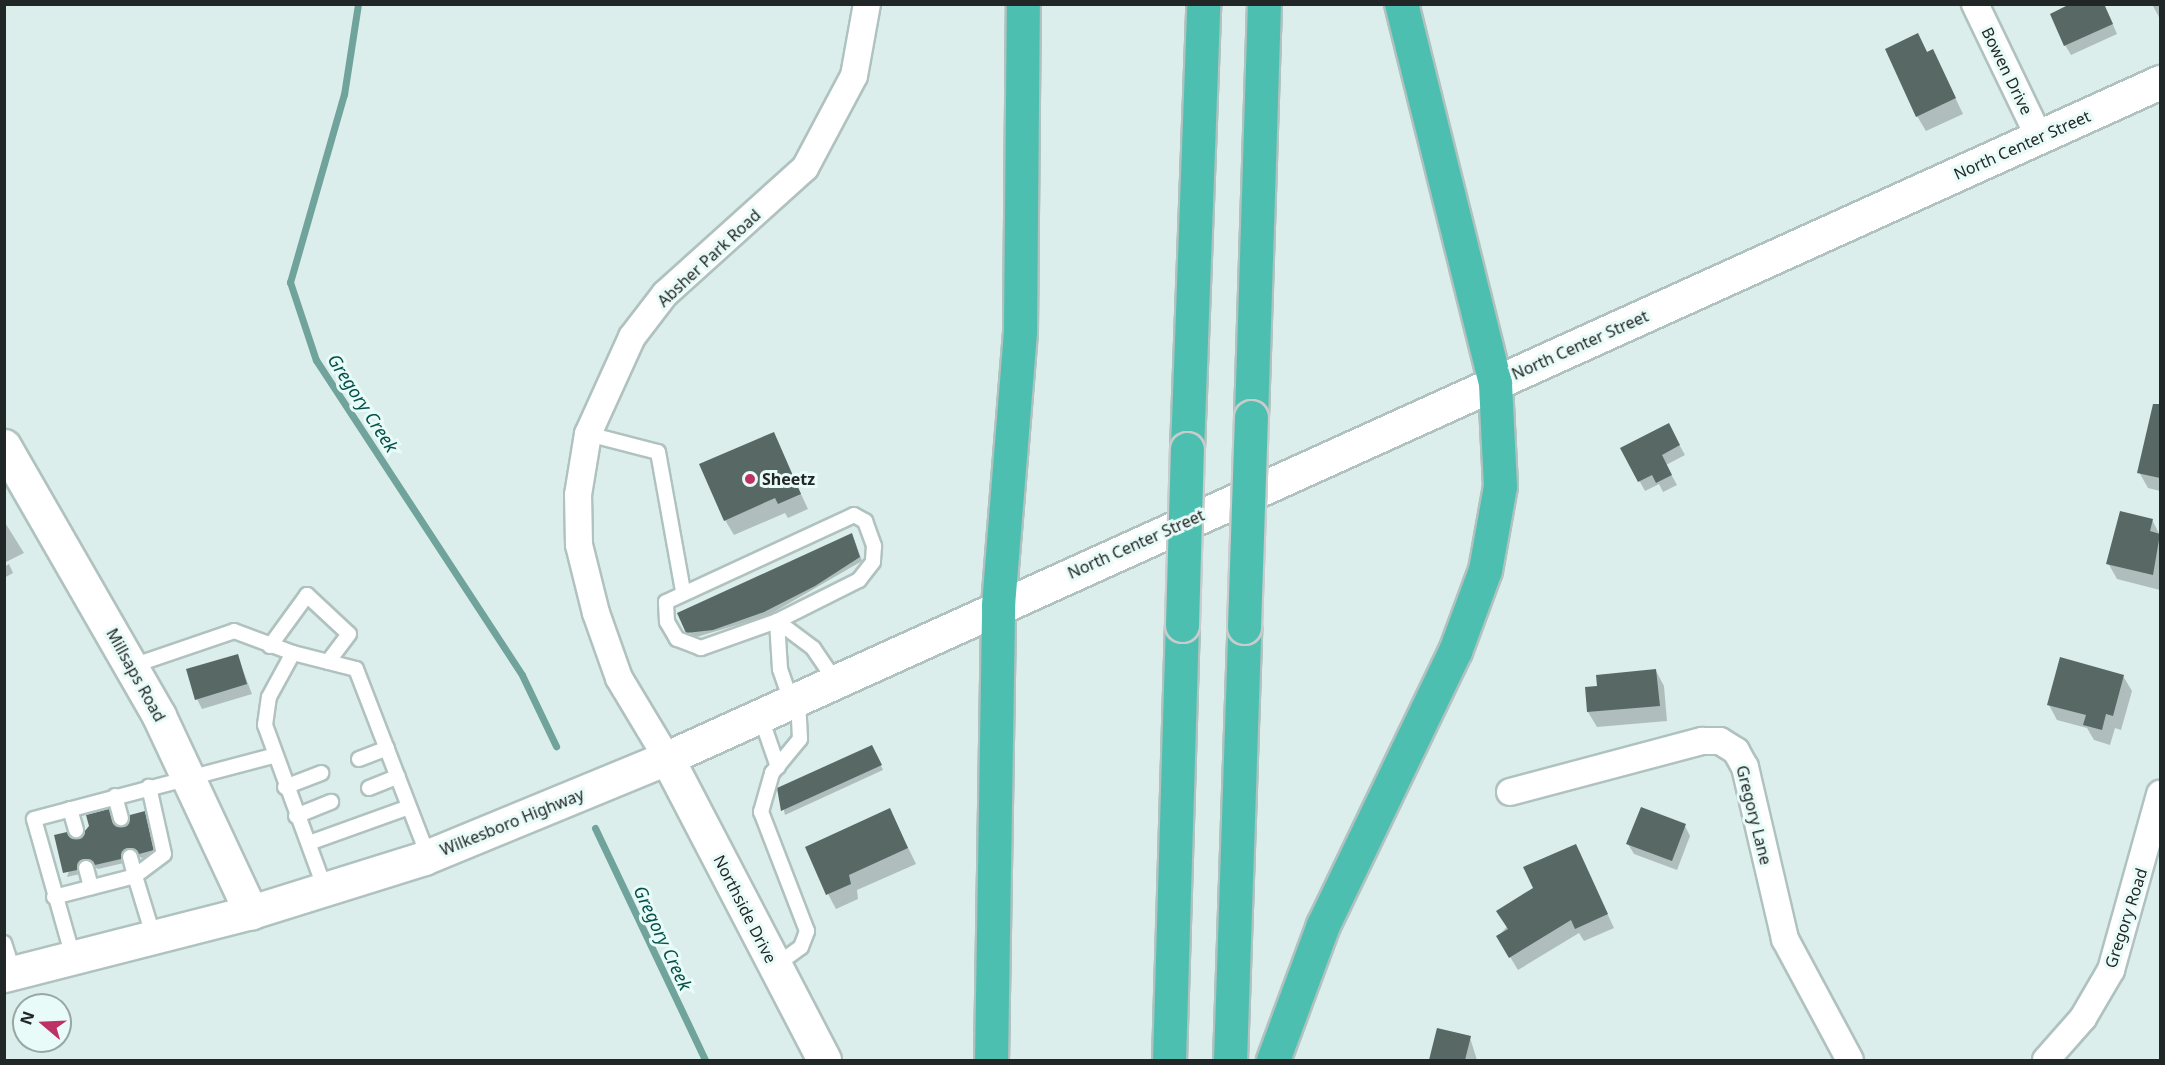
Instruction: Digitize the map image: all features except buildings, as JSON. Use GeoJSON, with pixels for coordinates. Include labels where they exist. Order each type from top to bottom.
{"type":"FeatureCollection","features":[{"type":"Feature","properties":{"kind":"highway"},"geometry":{"type":"LineString","coordinates":[[991,1060],[998,605],[1020,331],[1023,4]]}},
{"type":"Feature","properties":{"kind":"highway"},"geometry":{"type":"LineString","coordinates":[[1168,1060],[1203,4]]}},
{"type":"Feature","properties":{"kind":"highway"},"geometry":{"type":"LineString","coordinates":[[1230,1060],[1264,4]]}},
{"type":"Feature","properties":{"kind":"highway"},"geometry":{"type":"LineString","coordinates":[[1273,1060],[1323,925],[1455,651],[1485,570],[1500,486],[1495,383],[1401,4]]}},
{"type":"Feature","properties":{"kind":"main road","name":"North Center Street"},"geometry":{"type":"LineString","coordinates":[[998,605],[2160,82]]}},
{"type":"Feature","properties":{"kind":"main road","name":"Millsaps Road"},"geometry":{"type":"LineString","coordinates":[[4,446],[132,666],[251,912]]}},
{"type":"Feature","properties":{"kind":"main road","name":"Wilkesboro Highway"},"geometry":{"type":"LineString","coordinates":[[8,964],[74,959],[251,912],[428,856],[667,758],[836,682],[998,605]]}},
{"type":"Feature","properties":{"kind":"main road","name":"Northside Drive"},"geometry":{"type":"LineString","coordinates":[[667,758],[824,1060]]}},
{"type":"Feature","properties":{"kind":"street","name":"Absher Park Road"},"geometry":{"type":"LineString","coordinates":[[667,758],[619,678],[582,557],[578,495],[588,434],[632,337],[665,294],[805,168],[854,76],[867,4]]}},
{"type":"Feature","properties":{"kind":"street","name":"Bowen Drive"},"geometry":{"type":"LineString","coordinates":[[1975,4],[2039,137]]}},
{"type":"Feature","properties":{"kind":"street","name":"Gregory Lane"},"geometry":{"type":"LineString","coordinates":[[1510,792],[1702,741],[1720,741],[1736,751],[1745,768],[1785,939],[1850,1060]]}},
{"type":"Feature","properties":{"kind":"street","name":"Gregory Road"},"geometry":{"type":"LineString","coordinates":[[2046,1060],[2083,1018],[2111,970],[2160,794]]}},
{"type":"Feature","properties":{"kind":"lane"},"geometry":{"type":"LineString","coordinates":[[588,434],[658,452],[683,591]]}},
{"type":"Feature","properties":{"kind":"lane"},"geometry":{"type":"LineString","coordinates":[[843,517],[865,521],[873,562],[859,580],[777,621],[701,648],[677,639],[667,622],[666,602],[683,591],[843,517]]}},
{"type":"Feature","properties":{"kind":"lane"},"geometry":{"type":"LineString","coordinates":[[270,646],[307,596],[349,634],[328,662]]}},
{"type":"Feature","properties":{"kind":"lane"},"geometry":{"type":"LineString","coordinates":[[777,621],[813,648],[836,682]]}},
{"type":"Feature","properties":{"kind":"lane"},"geometry":{"type":"LineString","coordinates":[[775,966],[801,947],[807,931],[761,812],[778,767],[800,739],[794,699],[780,669],[777,621]]}},
{"type":"Feature","properties":{"kind":"lane"},"geometry":{"type":"LineString","coordinates":[[132,666],[234,631],[270,646],[356,669],[428,856]]}},
{"type":"Feature","properties":{"kind":"lane"},"geometry":{"type":"LineString","coordinates":[[293,653],[269,697],[265,725],[273,756],[326,889]]}},
{"type":"Feature","properties":{"kind":"lane"},"geometry":{"type":"LineString","coordinates":[[760,715],[778,767]]}},
{"type":"Feature","properties":{"kind":"lane"},"geometry":{"type":"LineString","coordinates":[[359,759],[387,748]]}},
{"type":"Feature","properties":{"kind":"lane"},"geometry":{"type":"LineString","coordinates":[[74,959],[54,897],[34,819],[187,776],[273,756]]}},
{"type":"Feature","properties":{"kind":"lane"},"geometry":{"type":"LineString","coordinates":[[285,787],[321,773]]}},
{"type":"Feature","properties":{"kind":"lane"},"geometry":{"type":"LineString","coordinates":[[369,788],[398,776]]}},
{"type":"Feature","properties":{"kind":"lane"},"geometry":{"type":"LineString","coordinates":[[54,897],[135,876],[164,854],[149,787]]}},
{"type":"Feature","properties":{"kind":"lane"},"geometry":{"type":"LineString","coordinates":[[115,796],[121,818]]}},
{"type":"Feature","properties":{"kind":"lane"},"geometry":{"type":"LineString","coordinates":[[296,816],[331,802]]}},
{"type":"Feature","properties":{"kind":"lane"},"geometry":{"type":"LineString","coordinates":[[309,843],[409,807]]}},
{"type":"Feature","properties":{"kind":"lane"},"geometry":{"type":"LineString","coordinates":[[70,808],[76,830]]}},
{"type":"Feature","properties":{"kind":"lane"},"geometry":{"type":"LineString","coordinates":[[130,856],[154,938]]}},
{"type":"Feature","properties":{"kind":"lane"},"geometry":{"type":"LineString","coordinates":[[86,867],[91,887]]}},
{"type":"Feature","properties":{"kind":"waterway","name":"Gregory Creek"},"geometry":{"type":"LineString","coordinates":[[358,4],[344,94],[290,282],[316,360],[522,675],[556,746]]}},
{"type":"Feature","properties":{"kind":"waterway","name":"Gregory Creek"},"geometry":{"type":"LineString","coordinates":[[595,828],[705,1060]]}},
{"type":"Feature","properties":{"kind":"place","name":"Sheetz"},"geometry":{"type":"Point","coordinates":[750,479]}}]}
